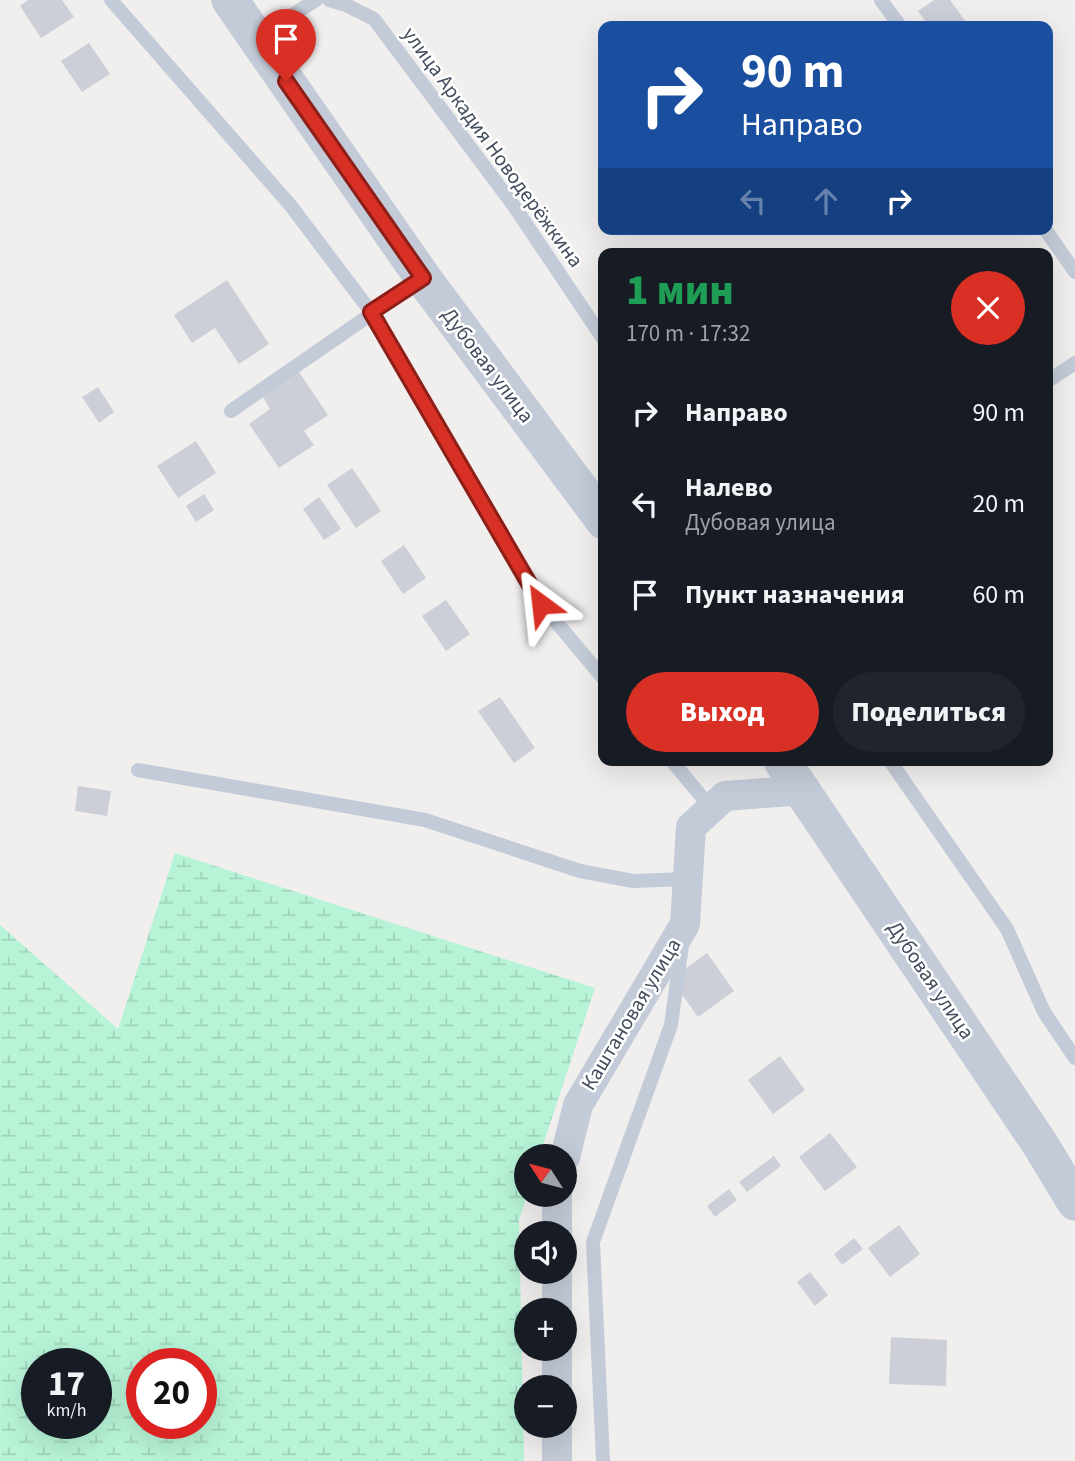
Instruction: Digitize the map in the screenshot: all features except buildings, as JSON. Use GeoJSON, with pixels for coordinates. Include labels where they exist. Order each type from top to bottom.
{"type":"FeatureCollection","features":[{"type":"Feature","properties":{"kind":"street","name":"Дубовая улица"},"geometry":{"type":"LineString","coordinates":[[230,0],[423,278],[598,513]]}},
{"type":"Feature","properties":{"kind":"street","name":"Дубовая улица"},"geometry":{"type":"LineString","coordinates":[[786,766],[1040,1144],[1075,1202]]}},
{"type":"Feature","properties":{"kind":"street","name":"Каштановая улица"},"geometry":{"type":"LineString","coordinates":[[568,1144],[578,1105],[685,924],[691,827],[725,796],[804,790]]}},
{"type":"Feature","properties":{"kind":"street"},"geometry":{"type":"LineString","coordinates":[[557,1438],[557,1461]]}},
{"type":"Feature","properties":{"kind":"lane"},"geometry":{"type":"LineString","coordinates":[[111,0],[291,206],[371,312],[541,604],[598,672]]}},
{"type":"Feature","properties":{"kind":"lane"},"geometry":{"type":"LineString","coordinates":[[256,37],[316,0]]}},
{"type":"Feature","properties":{"kind":"lane","name":"улица Аркадия Новодерёжкина"},"geometry":{"type":"LineString","coordinates":[[329,0],[374,19],[514,206],[598,331]]}},
{"type":"Feature","properties":{"kind":"lane"},"geometry":{"type":"LineString","coordinates":[[881,0],[896,21]]}},
{"type":"Feature","properties":{"kind":"lane"},"geometry":{"type":"LineString","coordinates":[[1049,235],[1075,272]]}},
{"type":"Feature","properties":{"kind":"lane"},"geometry":{"type":"LineString","coordinates":[[232,411],[423,278]]}},
{"type":"Feature","properties":{"kind":"lane"},"geometry":{"type":"LineString","coordinates":[[1053,378],[1075,363]]}},
{"type":"Feature","properties":{"kind":"lane"},"geometry":{"type":"LineString","coordinates":[[676,766],[711,808]]}},
{"type":"Feature","properties":{"kind":"lane"},"geometry":{"type":"LineString","coordinates":[[893,766],[1007,929],[1044,1012],[1075,1058]]}},
{"type":"Feature","properties":{"kind":"lane"},"geometry":{"type":"LineString","coordinates":[[138,770],[425,820],[580,871],[633,881],[688,879]]}},
{"type":"Feature","properties":{"kind":"lane"},"geometry":{"type":"LineString","coordinates":[[603,1461],[593,1242],[671,1025],[685,924]]}},
{"type":"Feature","properties":{"kind":"green space"},"geometry":{"type":"Polygon","coordinates":[[[175,853],[595,988],[543,1144],[514,1144],[514,1208],[523,1208],[519,1221],[514,1221],[514,1284],[520,1284],[521,1298],[514,1298],[514,1361],[522,1361],[522,1375],[514,1375],[514,1438],[524,1438],[524,1461],[0,1461],[0,925],[118,1029],[175,853]]]}},
{"type":"Feature","properties":{"kind":"route"},"geometry":{"type":"LineString","coordinates":[[286,81],[423,278],[371,312],[541,604]]}}]}
